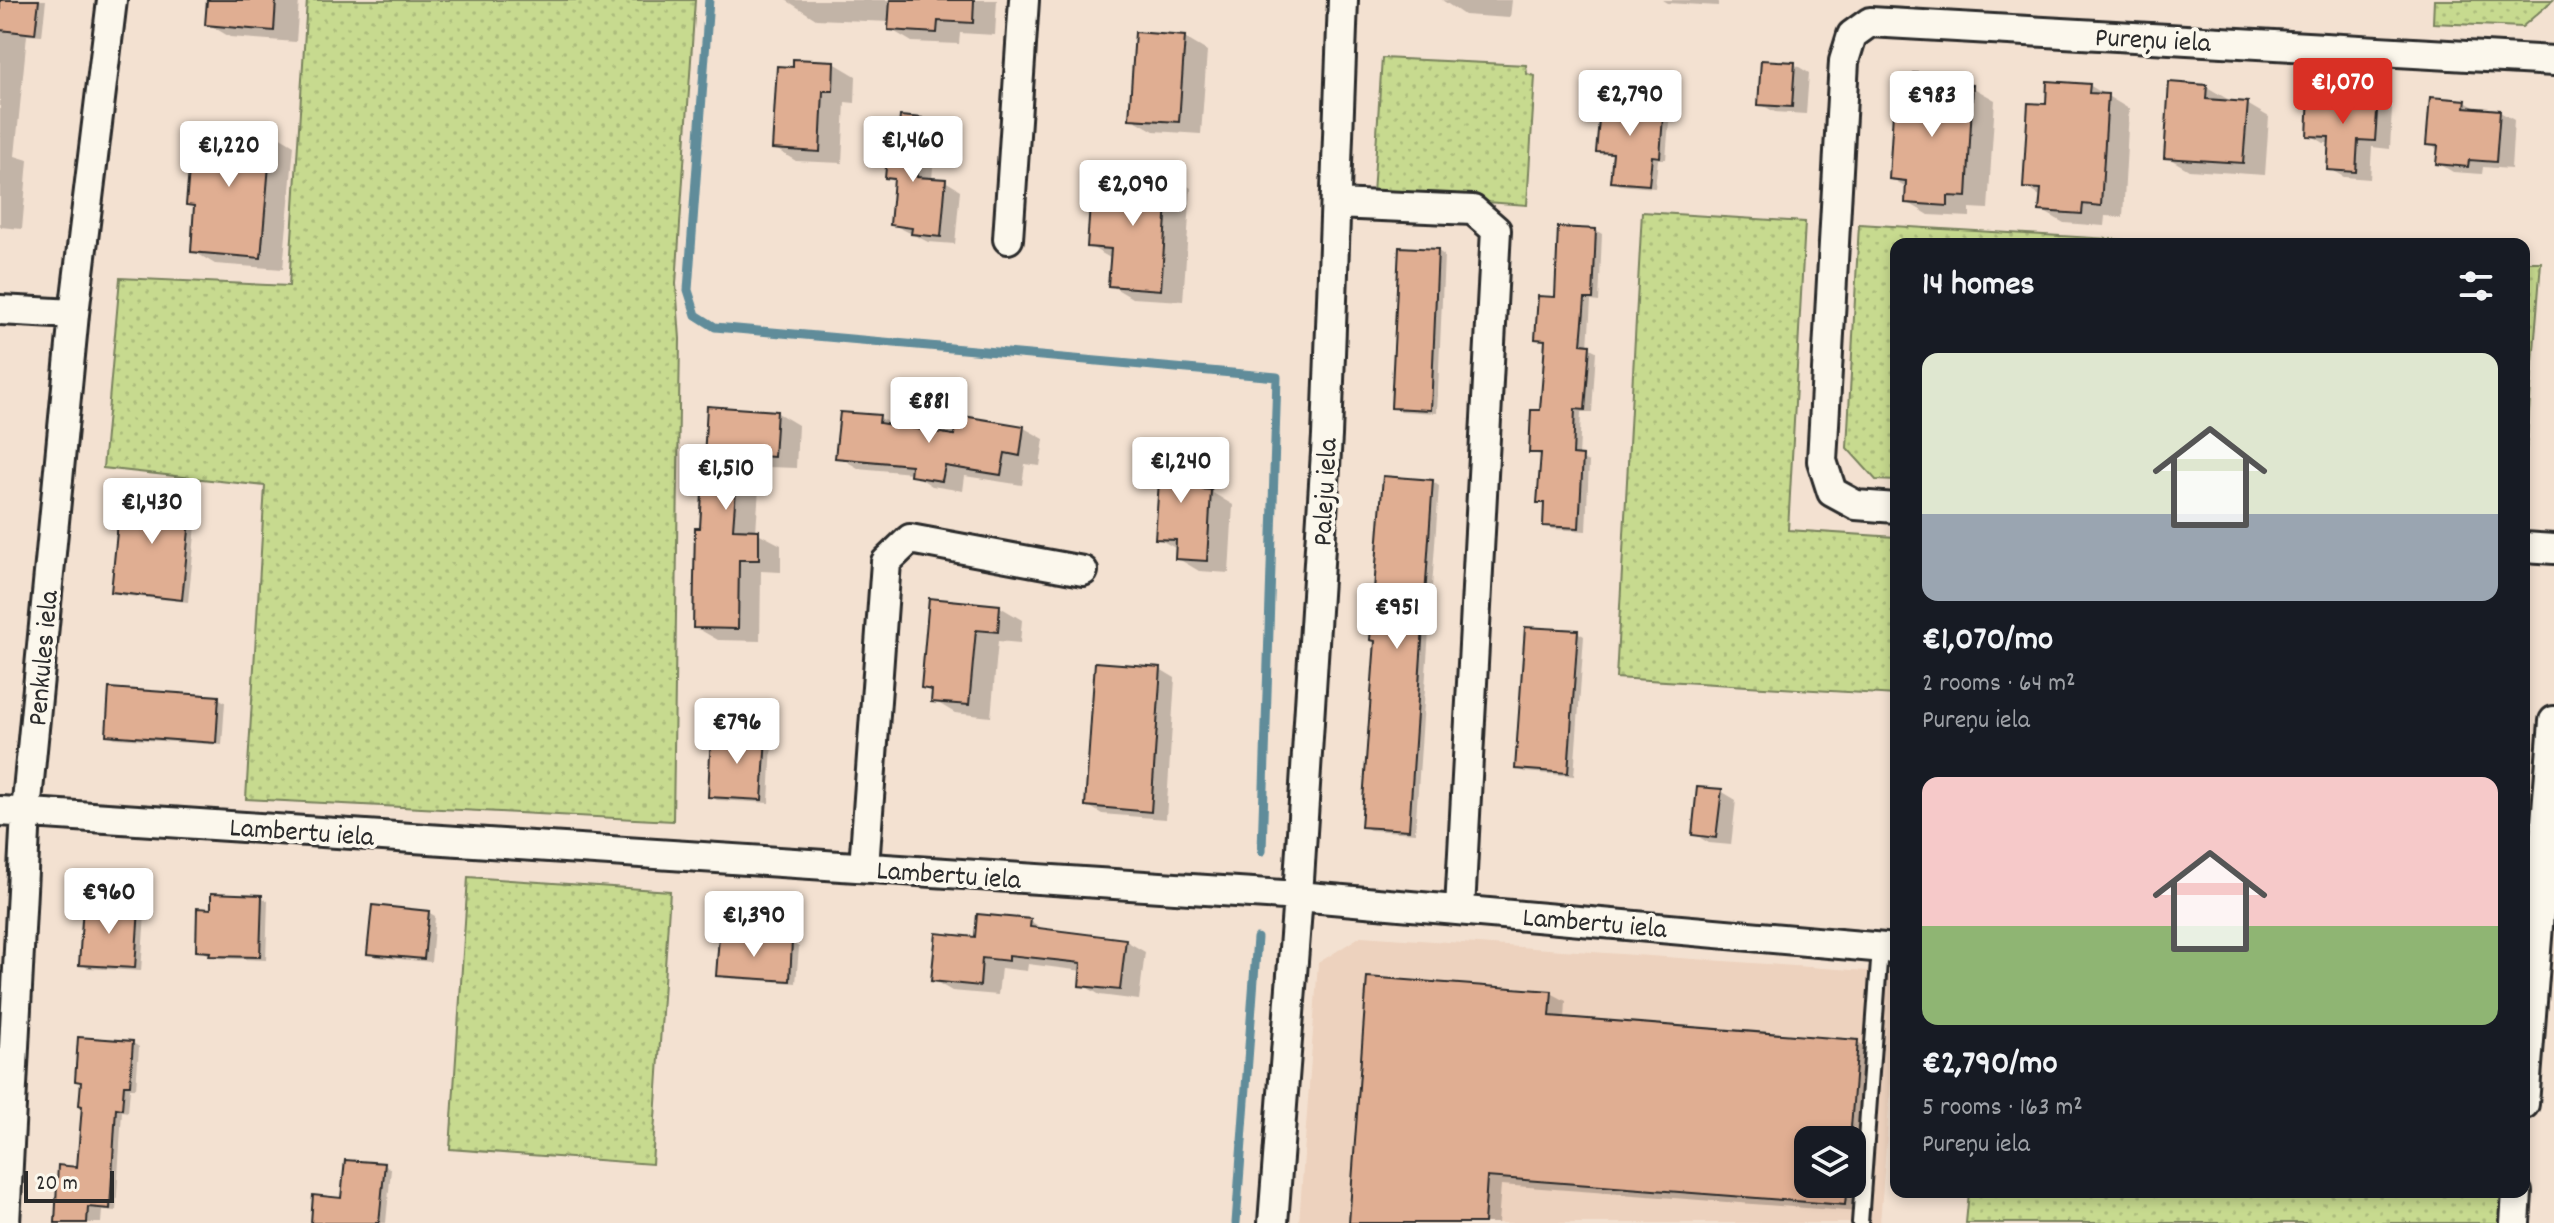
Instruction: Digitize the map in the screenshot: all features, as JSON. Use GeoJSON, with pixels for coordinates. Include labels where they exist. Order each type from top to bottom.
{"type":"FeatureCollection","features":[{"type":"Feature","properties":{"kind":"street","name":"Penkules iela"},"geometry":{"type":"LineString","coordinates":[[5,1223],[13,811],[112,0]]}},
{"type":"Feature","properties":{"kind":"street"},"geometry":{"type":"LineString","coordinates":[[1008,239],[1024,0]]}},
{"type":"Feature","properties":{"kind":"street","name":"Paleju iela"},"geometry":{"type":"LineString","coordinates":[[1273,1223],[1298,896],[1327,436],[1343,0]]}},
{"type":"Feature","properties":{"kind":"street","name":"Pureņu iela"},"geometry":{"type":"LineString","coordinates":[[1890,508],[1856,505],[1832,492],[1822,461],[1844,61],[1852,35],[1870,22],[2554,61]]}},
{"type":"Feature","properties":{"kind":"street"},"geometry":{"type":"LineString","coordinates":[[1336,204],[1473,210],[1496,230],[1460,909]]}},
{"type":"Feature","properties":{"kind":"street"},"geometry":{"type":"LineString","coordinates":[[0,310],[74,314]]}},
{"type":"Feature","properties":{"kind":"street"},"geometry":{"type":"LineString","coordinates":[[864,867],[886,562],[910,539],[1083,571]]}},
{"type":"Feature","properties":{"kind":"street"},"geometry":{"type":"LineString","coordinates":[[2530,547],[2554,549]]}},
{"type":"Feature","properties":{"kind":"street"},"geometry":{"type":"LineString","coordinates":[[2530,976],[2548,872],[2554,721]]}},
{"type":"Feature","properties":{"kind":"street","name":"Lambertu iela"},"geometry":{"type":"LineString","coordinates":[[13,811],[1298,896],[1888,948]]}},
{"type":"Feature","properties":{"kind":"street"},"geometry":{"type":"LineString","coordinates":[[2515,1223],[2517,1198]]}},
{"type":"Feature","properties":{"kind":"lane"},"geometry":{"type":"LineString","coordinates":[[1860,1223],[1888,948]]}},
{"type":"Feature","properties":{"kind":"shaded area"},"geometry":{"type":"Polygon","coordinates":[[[1361,936],[1890,973],[1890,1094],[1880,1223],[1299,1223],[1318,963],[1361,936]]]}},
{"type":"Feature","properties":{"kind":"green space"},"geometry":{"type":"Polygon","coordinates":[[[307,0],[695,0],[676,284],[680,339],[673,821],[246,799],[265,486],[103,468],[120,278],[289,286],[307,0]]]}},
{"type":"Feature","properties":{"kind":"green space"},"geometry":{"type":"Polygon","coordinates":[[[2434,0],[2553,0],[2522,27],[2433,23],[2434,0]]]}},
{"type":"Feature","properties":{"kind":"green space"},"geometry":{"type":"Polygon","coordinates":[[[1382,58],[1526,65],[1527,74],[1535,76],[1527,205],[1373,194],[1382,58]]]}},
{"type":"Feature","properties":{"kind":"green space"},"geometry":{"type":"Polygon","coordinates":[[[1642,212],[1805,222],[1788,530],[1890,537],[1890,695],[1616,678],[1642,212]]]}},
{"type":"Feature","properties":{"kind":"green space"},"geometry":{"type":"Polygon","coordinates":[[[1859,224],[2092,238],[1890,238],[1890,481],[1876,480],[1847,448],[1859,224]]]}},
{"type":"Feature","properties":{"kind":"green space"},"geometry":{"type":"Polygon","coordinates":[[[2530,262],[2541,262],[2530,400],[2530,262]]]}},
{"type":"Feature","properties":{"kind":"green space"},"geometry":{"type":"Polygon","coordinates":[[[468,877],[670,891],[652,1164],[450,1149],[468,877]]]}},
{"type":"Feature","properties":{"kind":"green space"},"geometry":{"type":"Polygon","coordinates":[[[1968,1198],[2505,1198],[2503,1223],[1966,1223],[1968,1198]]]}},
{"type":"Feature","properties":{"kind":"building"},"geometry":{"type":"Polygon","coordinates":[[[0,0],[39,0],[35,34],[0,30],[0,0]]]}},
{"type":"Feature","properties":{"kind":"building"},"geometry":{"type":"Polygon","coordinates":[[[207,0],[276,0],[274,31],[205,25],[207,0]]]}},
{"type":"Feature","properties":{"kind":"building"},"geometry":{"type":"Polygon","coordinates":[[[890,0],[974,0],[973,23],[938,21],[937,33],[888,30],[890,0]]]}},
{"type":"Feature","properties":{"kind":"building"},"geometry":{"type":"Polygon","coordinates":[[[1135,32],[1185,36],[1179,122],[1129,119],[1135,32]]]}},
{"type":"Feature","properties":{"kind":"building"},"geometry":{"type":"Polygon","coordinates":[[[793,59],[834,61],[833,91],[823,91],[820,152],[772,149],[777,66],[793,67],[793,59]]]}},
{"type":"Feature","properties":{"kind":"building"},"geometry":{"type":"Polygon","coordinates":[[[1761,60],[1795,62],[1792,107],[1758,105],[1761,60]]]}},
{"type":"Feature","properties":{"kind":"building"},"geometry":{"type":"Polygon","coordinates":[[[1913,73],[1955,75],[1955,84],[1973,85],[1967,197],[1948,196],[1948,206],[1905,203],[1906,181],[1889,179],[1894,95],[1911,96],[1913,73]]]}},
{"type":"Feature","properties":{"kind":"building"},"geometry":{"type":"Polygon","coordinates":[[[2047,81],[2090,84],[2089,93],[2108,94],[2101,206],[2083,204],[2082,214],[2039,211],[2041,189],[2023,188],[2028,103],[2046,104],[2047,81]]]}},
{"type":"Feature","properties":{"kind":"building"},"geometry":{"type":"Polygon","coordinates":[[[2169,82],[2207,85],[2206,99],[2248,102],[2243,163],[2164,158],[2169,82]]]}},
{"type":"Feature","properties":{"kind":"building"},"geometry":{"type":"Polygon","coordinates":[[[2309,94],[2378,97],[2375,141],[2358,140],[2356,172],[2327,170],[2329,137],[2307,136],[2309,94]]]}},
{"type":"Feature","properties":{"kind":"building"},"geometry":{"type":"Polygon","coordinates":[[[2430,97],[2466,100],[2465,107],[2500,110],[2496,162],[2469,160],[2468,167],[2436,164],[2438,146],[2426,145],[2430,97]]]}},
{"type":"Feature","properties":{"kind":"building"},"geometry":{"type":"Polygon","coordinates":[[[1601,98],[1664,103],[1660,157],[1652,156],[1649,185],[1610,182],[1613,153],[1596,152],[1601,98]]]}},
{"type":"Feature","properties":{"kind":"building"},"geometry":{"type":"Polygon","coordinates":[[[900,116],[922,118],[917,177],[946,179],[941,237],[911,234],[912,228],[890,225],[894,179],[885,178],[889,136],[898,137],[900,116]]]}},
{"type":"Feature","properties":{"kind":"building"},"geometry":{"type":"Polygon","coordinates":[[[193,123],[272,130],[261,258],[191,252],[194,206],[186,205],[193,123]]]}},
{"type":"Feature","properties":{"kind":"building"},"geometry":{"type":"Polygon","coordinates":[[[1113,169],[1169,173],[1161,290],[1108,286],[1111,249],[1087,247],[1090,204],[1111,205],[1113,169]]]}},
{"type":"Feature","properties":{"kind":"building"},"geometry":{"type":"Polygon","coordinates":[[[1558,227],[1596,229],[1593,299],[1585,299],[1581,344],[1590,345],[1585,410],[1575,409],[1573,455],[1583,456],[1579,528],[1543,526],[1544,503],[1537,503],[1541,453],[1529,453],[1531,410],[1540,410],[1545,340],[1535,339],[1538,296],[1555,297],[1558,227]]]}},
{"type":"Feature","properties":{"kind":"building"},"geometry":{"type":"Polygon","coordinates":[[[1399,247],[1438,249],[1431,410],[1391,408],[1399,247]]]}},
{"type":"Feature","properties":{"kind":"building"},"geometry":{"type":"Polygon","coordinates":[[[707,406],[777,411],[774,457],[746,455],[745,477],[737,476],[733,529],[759,530],[759,560],[739,560],[738,629],[693,628],[695,528],[700,528],[707,406]]]}},
{"type":"Feature","properties":{"kind":"building"},"geometry":{"type":"Polygon","coordinates":[[[840,412],[880,415],[879,423],[954,435],[957,415],[1024,426],[1020,456],[1005,453],[1001,475],[945,466],[942,481],[910,476],[911,465],[835,458],[840,412]]]}},
{"type":"Feature","properties":{"kind":"building"},"geometry":{"type":"Polygon","coordinates":[[[1153,450],[1193,452],[1191,488],[1211,490],[1207,561],[1175,559],[1176,540],[1155,539],[1159,481],[1151,481],[1153,450]]]}},
{"type":"Feature","properties":{"kind":"building"},"geometry":{"type":"Polygon","coordinates":[[[1383,476],[1433,480],[1409,830],[1361,827],[1375,641],[1370,640],[1383,476]]]}},
{"type":"Feature","properties":{"kind":"building"},"geometry":{"type":"Polygon","coordinates":[[[121,492],[192,500],[182,600],[111,592],[121,492]]]}},
{"type":"Feature","properties":{"kind":"building"},"geometry":{"type":"Polygon","coordinates":[[[929,598],[1000,605],[998,632],[976,630],[969,705],[931,702],[932,690],[921,688],[929,598]]]}},
{"type":"Feature","properties":{"kind":"building"},"geometry":{"type":"Polygon","coordinates":[[[1525,627],[1578,630],[1568,773],[1515,769],[1525,627]]]}},
{"type":"Feature","properties":{"kind":"building"},"geometry":{"type":"Polygon","coordinates":[[[1095,662],[1161,667],[1151,812],[1085,806],[1095,662]]]}},
{"type":"Feature","properties":{"kind":"building"},"geometry":{"type":"Polygon","coordinates":[[[109,688],[219,696],[216,743],[106,735],[109,688]]]}},
{"type":"Feature","properties":{"kind":"building"},"geometry":{"type":"Polygon","coordinates":[[[711,733],[766,736],[762,800],[708,797],[711,733]]]}},
{"type":"Feature","properties":{"kind":"building"},"geometry":{"type":"Polygon","coordinates":[[[1697,787],[1722,789],[1716,838],[1692,835],[1697,787]]]}},
{"type":"Feature","properties":{"kind":"building"},"geometry":{"type":"Polygon","coordinates":[[[211,893],[262,895],[260,957],[209,956],[210,952],[196,951],[197,908],[211,909],[211,893]]]}},
{"type":"Feature","properties":{"kind":"building"},"geometry":{"type":"Polygon","coordinates":[[[83,905],[139,908],[135,968],[79,965],[83,905]]]}},
{"type":"Feature","properties":{"kind":"building"},"geometry":{"type":"Polygon","coordinates":[[[372,905],[429,911],[424,959],[367,954],[372,905]]]}},
{"type":"Feature","properties":{"kind":"building"},"geometry":{"type":"Polygon","coordinates":[[[977,914],[1031,919],[1030,927],[1126,939],[1120,990],[1079,986],[1081,963],[1009,955],[1009,961],[982,958],[980,986],[931,981],[936,933],[975,937],[977,914]]]}},
{"type":"Feature","properties":{"kind":"building"},"geometry":{"type":"Polygon","coordinates":[[[719,936],[792,941],[790,981],[716,976],[719,936]]]}},
{"type":"Feature","properties":{"kind":"building"},"geometry":{"type":"Polygon","coordinates":[[[1367,977],[1552,991],[1550,1016],[1858,1040],[1851,1126],[1794,1126],[1794,1198],[1846,1198],[1845,1205],[1487,1177],[1484,1223],[1349,1223],[1367,977]]]}},
{"type":"Feature","properties":{"kind":"building"},"geometry":{"type":"Polygon","coordinates":[[[78,1037],[133,1041],[130,1085],[124,1085],[122,1109],[116,1108],[110,1209],[88,1207],[87,1223],[55,1223],[58,1165],[77,1167],[82,1106],[79,1105],[81,1082],[75,1081],[78,1037]]]}},
{"type":"Feature","properties":{"kind":"building"},"geometry":{"type":"Polygon","coordinates":[[[345,1160],[385,1163],[379,1223],[311,1223],[313,1195],[341,1198],[345,1160]]]}},
{"type":"Feature","properties":{"kind":"waterway"},"geometry":{"type":"LineString","coordinates":[[709,0],[688,290],[696,315],[715,327],[1277,377],[1262,851]]}},
{"type":"Feature","properties":{"kind":"waterway"},"geometry":{"type":"LineString","coordinates":[[1236,1223],[1257,938]]}}]}
